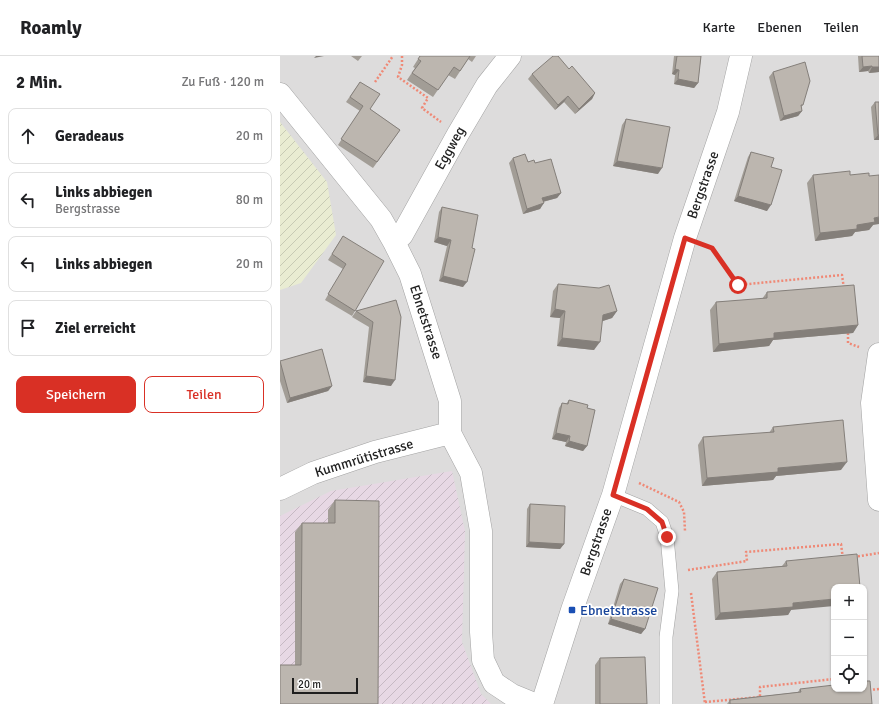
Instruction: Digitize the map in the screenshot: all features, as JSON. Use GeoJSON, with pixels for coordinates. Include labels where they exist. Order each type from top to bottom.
{"type":"FeatureCollection","features":[{"type":"Feature","properties":{"kind":"street","name":"Eggweg"},"geometry":{"type":"LineString","coordinates":[[394,242],[402,235],[486,85],[510,56]]}},
{"type":"Feature","properties":{"kind":"street","name":"Bergstrasse"},"geometry":{"type":"LineString","coordinates":[[542,704],[572,610],[613,495],[685,238],[728,112],[741,56]]}},
{"type":"Feature","properties":{"kind":"street","name":"Ebnetstrasse"},"geometry":{"type":"LineString","coordinates":[[280,94],[380,220],[394,242],[410,274],[450,401],[450,434],[471,473],[481,531],[481,632],[483,660],[494,683],[512,695],[534,704]]}},
{"type":"Feature","properties":{"kind":"street"},"geometry":{"type":"LineString","coordinates":[[879,354],[872,403],[879,500]]}},
{"type":"Feature","properties":{"kind":"street","name":"Kummrütistrasse"},"geometry":{"type":"LineString","coordinates":[[280,489],[313,473],[375,452],[450,434]]}},
{"type":"Feature","properties":{"kind":"lane"},"geometry":{"type":"LineString","coordinates":[[613,495],[647,509],[662,522],[667,537],[672,591],[666,637],[666,704]]}},
{"type":"Feature","properties":{"kind":"path"},"geometry":{"type":"LineString","coordinates":[[375,82],[394,56]]}},
{"type":"Feature","properties":{"kind":"path"},"geometry":{"type":"LineString","coordinates":[[402,56],[402,65],[398,77],[428,98],[422,108],[458,134]]}},
{"type":"Feature","properties":{"kind":"path"},"geometry":{"type":"LineString","coordinates":[[685,238],[712,248],[738,285],[842,275],[844,293]]}},
{"type":"Feature","properties":{"kind":"path"},"geometry":{"type":"LineString","coordinates":[[619,474],[679,502],[684,512],[686,534]]}},
{"type":"Feature","properties":{"kind":"path"},"geometry":{"type":"LineString","coordinates":[[688,570],[747,561],[746,552],[841,544],[843,559],[879,553]]}},
{"type":"Feature","properties":{"kind":"path"},"geometry":{"type":"LineString","coordinates":[[688,563],[689,578]]}},
{"type":"Feature","properties":{"kind":"path"},"geometry":{"type":"LineString","coordinates":[[690,585],[705,703],[760,697],[760,687],[831,679]]}},
{"type":"Feature","properties":{"kind":"path"},"geometry":{"type":"LineString","coordinates":[[867,690],[879,689]]}},
{"type":"Feature","properties":{"kind":"shaded area"},"geometry":{"type":"Polygon","coordinates":[[[280,56],[879,56],[879,704],[280,704],[280,56]]]}},
{"type":"Feature","properties":{"kind":"shaded area"},"geometry":{"type":"Polygon","coordinates":[[[452,471],[465,531],[462,642],[481,694],[491,704],[280,704],[280,516],[331,491],[452,471]]]}},
{"type":"Feature","properties":{"kind":"green space"},"geometry":{"type":"Polygon","coordinates":[[[280,122],[327,182],[336,235],[301,283],[280,290],[280,122]]]}},
{"type":"Feature","properties":{"kind":"building"},"geometry":{"type":"Polygon","coordinates":[[[420,56],[470,56],[460,71],[454,67],[438,90],[412,73],[421,61],[418,59],[420,56]]]}},
{"type":"Feature","properties":{"kind":"building"},"geometry":{"type":"Polygon","coordinates":[[[553,56],[558,56],[569,69],[572,66],[595,93],[579,109],[568,96],[558,105],[532,74],[553,56]]]}},
{"type":"Feature","properties":{"kind":"building"},"geometry":{"type":"Polygon","coordinates":[[[677,56],[701,56],[698,83],[678,79],[679,70],[675,69],[677,56]]]}},
{"type":"Feature","properties":{"kind":"building"},"geometry":{"type":"Polygon","coordinates":[[[862,56],[879,56],[879,67],[863,67],[862,56]]]}},
{"type":"Feature","properties":{"kind":"building"},"geometry":{"type":"Polygon","coordinates":[[[805,62],[810,81],[803,105],[801,105],[802,111],[784,116],[773,72],[805,62]]]}},
{"type":"Feature","properties":{"kind":"building"},"geometry":{"type":"Polygon","coordinates":[[[360,82],[380,94],[370,109],[400,130],[377,162],[341,139],[363,106],[350,97],[360,82]]]}},
{"type":"Feature","properties":{"kind":"building"},"geometry":{"type":"Polygon","coordinates":[[[875,102],[879,102],[879,135],[878,135],[875,102]]]}},
{"type":"Feature","properties":{"kind":"building"},"geometry":{"type":"Polygon","coordinates":[[[626,119],[670,127],[662,168],[617,161],[626,119]]]}},
{"type":"Feature","properties":{"kind":"building"},"geometry":{"type":"Polygon","coordinates":[[[751,152],[774,158],[771,167],[782,170],[771,205],[738,196],[751,152]]]}},
{"type":"Feature","properties":{"kind":"building"},"geometry":{"type":"Polygon","coordinates":[[[525,154],[528,162],[534,160],[535,163],[551,159],[561,193],[542,198],[544,203],[527,209],[513,158],[525,154]]]}},
{"type":"Feature","properties":{"kind":"building"},"geometry":{"type":"Polygon","coordinates":[[[850,171],[850,175],[869,173],[869,176],[879,175],[879,217],[874,218],[875,222],[857,225],[857,229],[820,233],[813,175],[850,171]]]}},
{"type":"Feature","properties":{"kind":"building"},"geometry":{"type":"Polygon","coordinates":[[[442,207],[478,215],[472,248],[475,249],[467,282],[443,276],[451,240],[438,237],[442,207]]]}},
{"type":"Feature","properties":{"kind":"building"},"geometry":{"type":"Polygon","coordinates":[[[343,236],[384,261],[355,311],[328,294],[346,264],[332,254],[343,236]]]}},
{"type":"Feature","properties":{"kind":"building"},"geometry":{"type":"Polygon","coordinates":[[[558,284],[599,288],[609,285],[617,311],[603,315],[600,342],[562,338],[565,311],[555,309],[558,284]]]}},
{"type":"Feature","properties":{"kind":"building"},"geometry":{"type":"Polygon","coordinates":[[[854,285],[858,325],[774,333],[774,338],[719,344],[716,302],[767,298],[767,292],[854,285]]]}},
{"type":"Feature","properties":{"kind":"building"},"geometry":{"type":"Polygon","coordinates":[[[396,300],[401,317],[395,380],[366,376],[373,322],[356,311],[396,300]]]}},
{"type":"Feature","properties":{"kind":"building"},"geometry":{"type":"Polygon","coordinates":[[[322,349],[332,386],[290,398],[280,361],[322,349]]]}},
{"type":"Feature","properties":{"kind":"building"},"geometry":{"type":"Polygon","coordinates":[[[569,400],[588,405],[587,408],[595,410],[587,446],[569,441],[570,436],[556,433],[562,403],[568,404],[569,400]]]}},
{"type":"Feature","properties":{"kind":"building"},"geometry":{"type":"Polygon","coordinates":[[[843,420],[847,462],[778,468],[778,472],[707,478],[703,437],[774,432],[773,427],[843,420]]]}},
{"type":"Feature","properties":{"kind":"building"},"geometry":{"type":"Polygon","coordinates":[[[335,500],[379,501],[378,704],[280,704],[280,665],[301,665],[302,523],[335,523],[335,500]]]}},
{"type":"Feature","properties":{"kind":"building"},"geometry":{"type":"Polygon","coordinates":[[[530,504],[565,506],[564,544],[529,542],[530,504]]]}},
{"type":"Feature","properties":{"kind":"building"},"geometry":{"type":"Polygon","coordinates":[[[857,554],[860,584],[831,584],[831,599],[793,603],[793,607],[720,613],[717,572],[787,566],[786,561],[857,554]]]}},
{"type":"Feature","properties":{"kind":"building"},"geometry":{"type":"Polygon","coordinates":[[[624,579],[658,588],[645,629],[611,619],[624,579]]]}},
{"type":"Feature","properties":{"kind":"building"},"geometry":{"type":"Polygon","coordinates":[[[645,657],[647,704],[600,704],[600,658],[645,657]]]}},
{"type":"Feature","properties":{"kind":"building"},"geometry":{"type":"Polygon","coordinates":[[[867,681],[870,681],[872,704],[730,704],[730,700],[801,692],[800,689],[831,685],[831,692],[867,692],[867,681]]]}},
{"type":"Feature","properties":{"kind":"place","name":"Ebnetstrasse"},"geometry":{"type":"Point","coordinates":[572,610]}},
{"type":"Feature","properties":{"kind":"route"},"geometry":{"type":"LineString","coordinates":[[667,537],[662,522],[647,509],[613,495],[685,238],[712,248],[738,285]]}}]}
